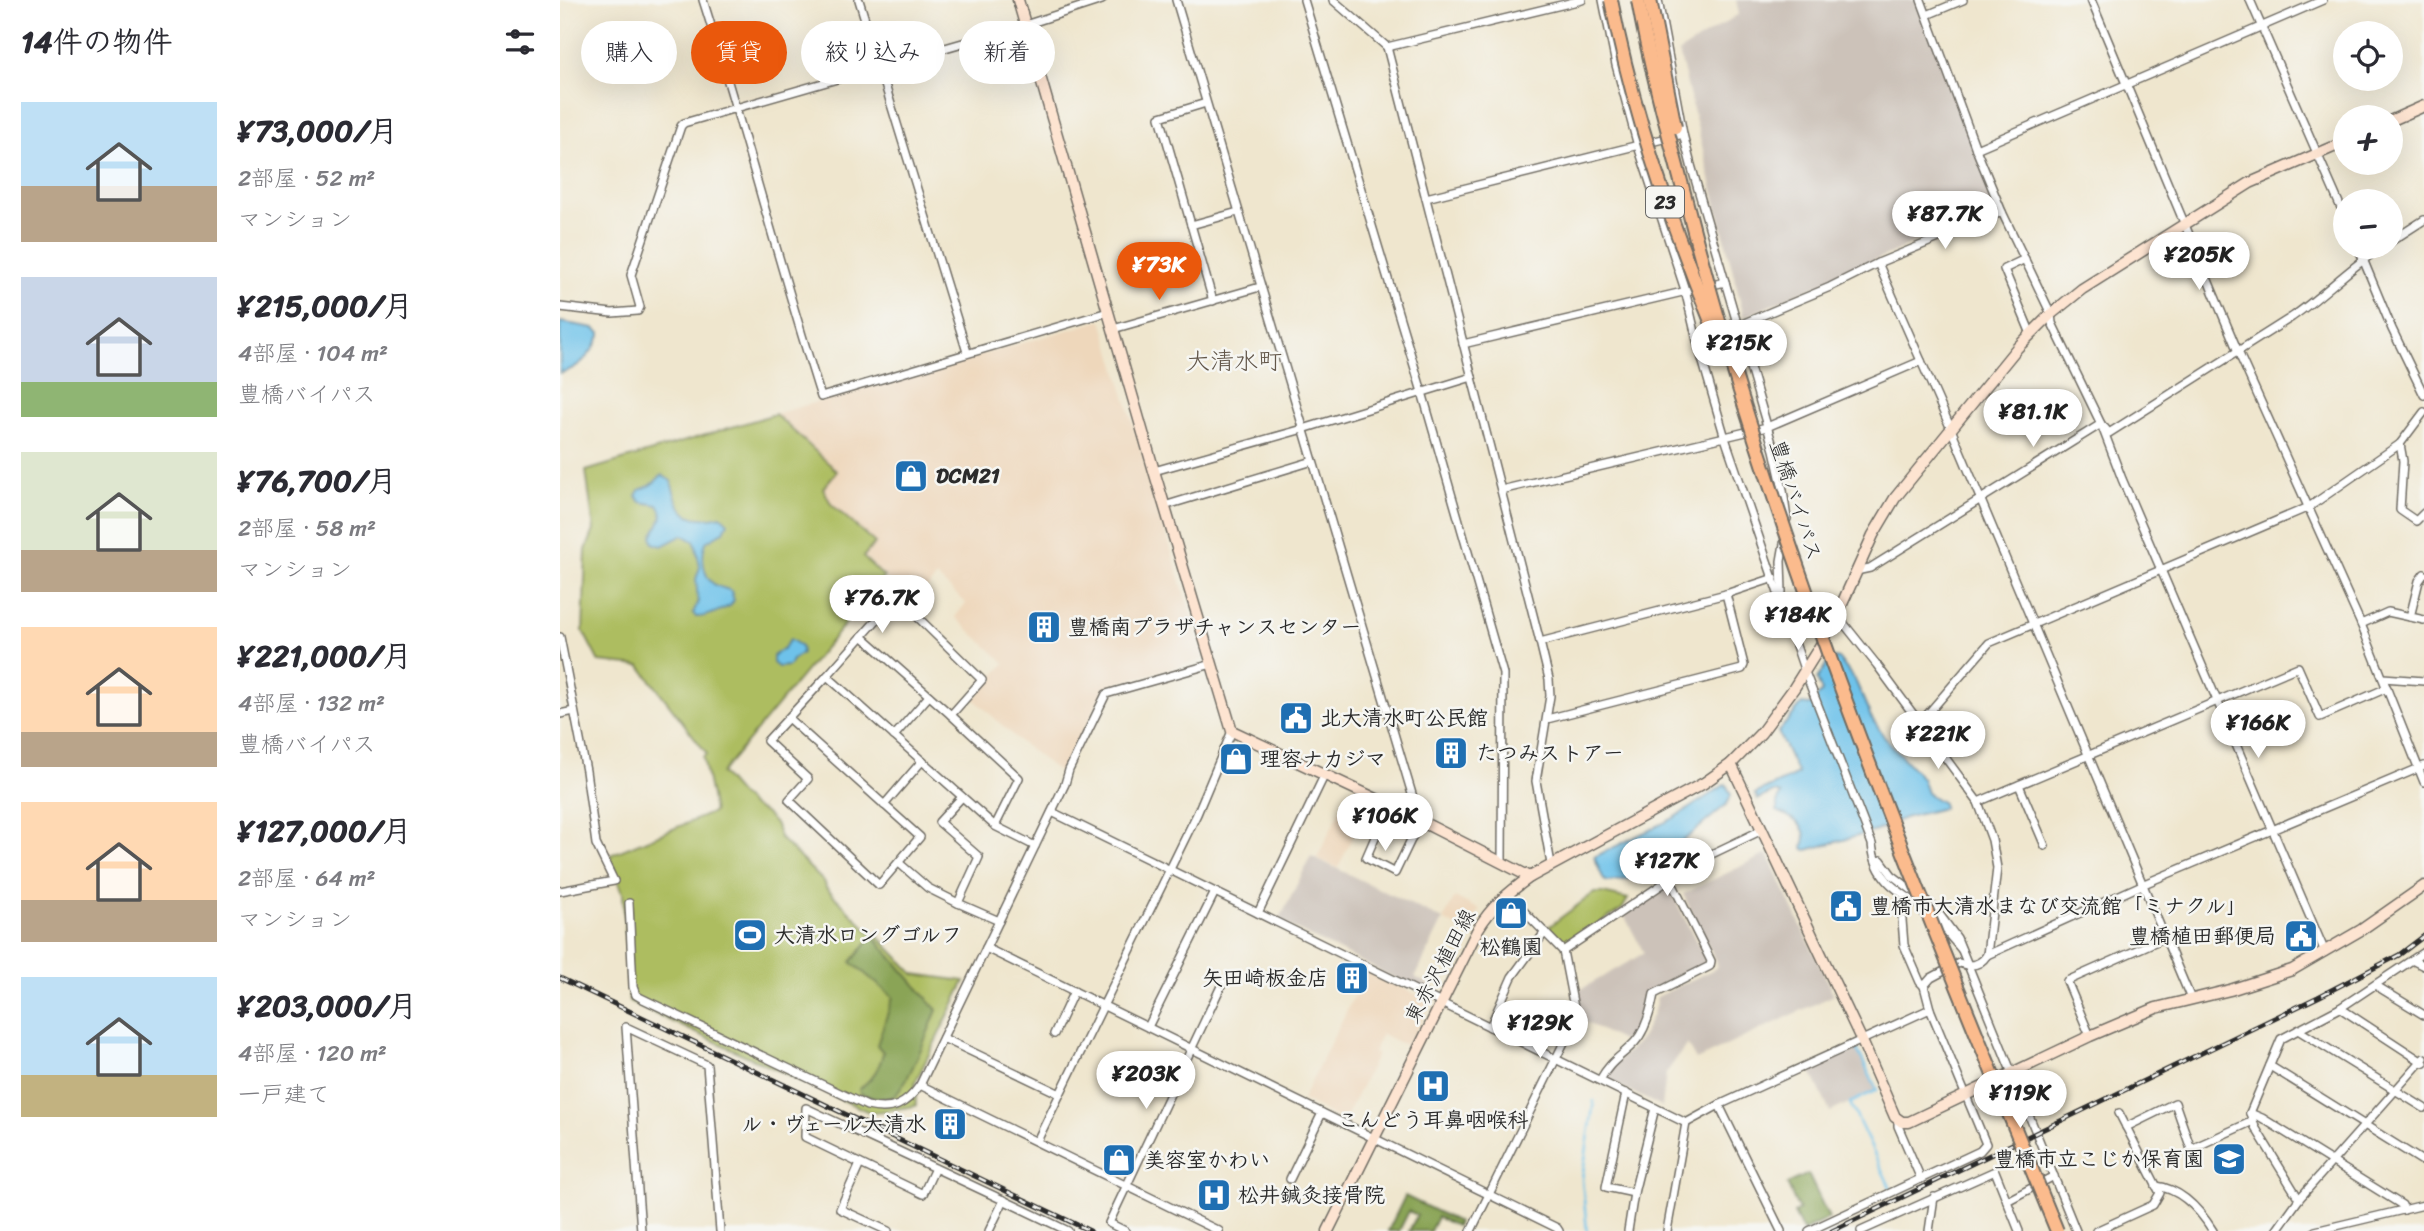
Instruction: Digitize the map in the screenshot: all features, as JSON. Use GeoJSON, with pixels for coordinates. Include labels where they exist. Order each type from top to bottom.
{"type":"FeatureCollection","features":[{"type":"Feature","properties":{"kind":"highway","name":"23"},"geometry":{"type":"LineString","coordinates":[[1611,0],[1639,118],[1675,232],[1742,396]]}},
{"type":"Feature","properties":{"kind":"highway","name":"豊橋バイパス"},"geometry":{"type":"LineString","coordinates":[[1638,0],[1675,158],[1720,328],[1815,618],[1878,789],[2057,1231]]}},
{"type":"Feature","properties":{"kind":"highway","name":"23"},"geometry":{"type":"LineString","coordinates":[[1650,0],[1676,132],[1675,158]]}},
{"type":"Feature","properties":{"kind":"street"},"geometry":{"type":"LineString","coordinates":[[703,0],[738,109],[790,301],[821,397],[1108,312]]}},
{"type":"Feature","properties":{"kind":"street"},"geometry":{"type":"LineString","coordinates":[[859,0],[866,21]]}},
{"type":"Feature","properties":{"kind":"street"},"geometry":{"type":"LineString","coordinates":[[1018,0],[1024,21]]}},
{"type":"Feature","properties":{"kind":"street"},"geometry":{"type":"LineString","coordinates":[[1037,21],[1102,0]]}},
{"type":"Feature","properties":{"kind":"street"},"geometry":{"type":"LineString","coordinates":[[1176,0],[1420,821],[1395,873],[1366,858],[1389,805]]}},
{"type":"Feature","properties":{"kind":"street"},"geometry":{"type":"LineString","coordinates":[[1304,0],[1422,392],[1503,674],[1502,862]]}},
{"type":"Feature","properties":{"kind":"street"},"geometry":{"type":"LineString","coordinates":[[1333,0],[1387,47],[1540,642],[1549,679],[1550,696],[1536,781],[1551,864]]}},
{"type":"Feature","properties":{"kind":"street"},"geometry":{"type":"LineString","coordinates":[[1387,47],[1582,0]]}},
{"type":"Feature","properties":{"kind":"street"},"geometry":{"type":"LineString","coordinates":[[1603,0],[1615,65],[1638,146],[1685,290],[1725,438],[1805,672],[1880,868],[1890,885],[1927,910],[1961,950],[2077,1231]]}},
{"type":"Feature","properties":{"kind":"street"},"geometry":{"type":"LineString","coordinates":[[1658,0],[1683,134],[1780,471],[1788,523],[1781,561],[1785,610]]}},
{"type":"Feature","properties":{"kind":"street"},"geometry":{"type":"LineString","coordinates":[[1921,0],[2002,212],[2101,424],[2122,479],[2325,952]]}},
{"type":"Feature","properties":{"kind":"street"},"geometry":{"type":"LineString","coordinates":[[1927,15],[1963,0]]}},
{"type":"Feature","properties":{"kind":"street"},"geometry":{"type":"LineString","coordinates":[[2091,0],[2238,350],[2361,624],[2421,767],[2424,782]]}},
{"type":"Feature","properties":{"kind":"street"},"geometry":{"type":"LineString","coordinates":[[2250,0],[2334,189]]}},
{"type":"Feature","properties":{"kind":"street"},"geometry":{"type":"LineString","coordinates":[[1976,149],[2323,0]]}},
{"type":"Feature","properties":{"kind":"street"},"geometry":{"type":"LineString","coordinates":[[560,307],[612,313],[638,311],[640,307],[631,275],[684,123],[823,84]]}},
{"type":"Feature","properties":{"kind":"street"},"geometry":{"type":"LineString","coordinates":[[886,84],[967,352]]}},
{"type":"Feature","properties":{"kind":"street"},"geometry":{"type":"LineString","coordinates":[[1037,1141],[1213,779],[1232,731],[1042,84]]}},
{"type":"Feature","properties":{"kind":"street"},"geometry":{"type":"LineString","coordinates":[[1206,103],[1160,117],[1213,301]]}},
{"type":"Feature","properties":{"kind":"street"},"geometry":{"type":"LineString","coordinates":[[2403,115],[2424,106]]}},
{"type":"Feature","properties":{"kind":"street"},"geometry":{"type":"LineString","coordinates":[[1426,198],[1683,134]]}},
{"type":"Feature","properties":{"kind":"street","name":"東赤沢植田線"},"geometry":{"type":"LineString","coordinates":[[1328,1231],[1478,929],[1507,894],[1551,864],[1704,783],[1731,764],[1761,733],[1805,672],[1837,615],[1872,535],[1895,498],[2051,314],[2082,289],[2250,183],[2333,148]]}},
{"type":"Feature","properties":{"kind":"street"},"geometry":{"type":"LineString","coordinates":[[1191,225],[1238,212]]}},
{"type":"Feature","properties":{"kind":"street"},"geometry":{"type":"LineString","coordinates":[[1737,326],[1830,287],[1878,263],[2002,212]]}},
{"type":"Feature","properties":{"kind":"street"},"geometry":{"type":"LineString","coordinates":[[2403,234],[2424,220]]}},
{"type":"Feature","properties":{"kind":"street"},"geometry":{"type":"LineString","coordinates":[[2025,259],[2004,269],[2032,334]]}},
{"type":"Feature","properties":{"kind":"street"},"geometry":{"type":"LineString","coordinates":[[2101,424],[2109,433],[2316,300],[2363,259],[2424,396]]}},
{"type":"Feature","properties":{"kind":"street"},"geometry":{"type":"LineString","coordinates":[[1878,263],[1951,429],[2191,999]]}},
{"type":"Feature","properties":{"kind":"street"},"geometry":{"type":"LineString","coordinates":[[1463,344],[1725,282]]}},
{"type":"Feature","properties":{"kind":"street"},"geometry":{"type":"LineString","coordinates":[[1114,329],[1260,287]]}},
{"type":"Feature","properties":{"kind":"street"},"geometry":{"type":"LineString","coordinates":[[1501,490],[1767,426],[1921,361]]}},
{"type":"Feature","properties":{"kind":"street"},"geometry":{"type":"LineString","coordinates":[[1154,471],[1472,377]]}},
{"type":"Feature","properties":{"kind":"street"},"geometry":{"type":"LineString","coordinates":[[1920,723],[1989,643],[2309,507],[2400,444],[2424,412]]}},
{"type":"Feature","properties":{"kind":"street"},"geometry":{"type":"LineString","coordinates":[[1856,571],[1870,568],[2101,424]]}},
{"type":"Feature","properties":{"kind":"street"},"geometry":{"type":"LineString","coordinates":[[2400,444],[2403,461],[2400,510],[2416,521],[2424,513]]}},
{"type":"Feature","properties":{"kind":"street"},"geometry":{"type":"LineString","coordinates":[[1164,506],[1312,461]]}},
{"type":"Feature","properties":{"kind":"street"},"geometry":{"type":"LineString","coordinates":[[2410,617],[2419,581],[2424,574]]}},
{"type":"Feature","properties":{"kind":"street"},"geometry":{"type":"LineString","coordinates":[[1540,642],[1726,594],[1774,578]]}},
{"type":"Feature","properties":{"kind":"street"},"geometry":{"type":"LineString","coordinates":[[1547,719],[1742,668],[1744,665],[1726,594]]}},
{"type":"Feature","properties":{"kind":"street"},"geometry":{"type":"LineString","coordinates":[[788,718],[920,838],[879,885],[789,800],[808,779],[767,741],[897,597],[982,680],[951,715]]}},
{"type":"Feature","properties":{"kind":"street"},"geometry":{"type":"LineString","coordinates":[[2361,624],[2388,612],[2424,620]]}},
{"type":"Feature","properties":{"kind":"street"},"geometry":{"type":"LineString","coordinates":[[1837,615],[1978,802],[1990,832],[1997,869],[1987,955]]}},
{"type":"Feature","properties":{"kind":"street"},"geometry":{"type":"LineString","coordinates":[[862,636],[1019,778],[995,826]]}},
{"type":"Feature","properties":{"kind":"street"},"geometry":{"type":"LineString","coordinates":[[560,637],[586,771],[596,844],[614,881],[560,891]]}},
{"type":"Feature","properties":{"kind":"street"},"geometry":{"type":"LineString","coordinates":[[629,903],[633,987],[636,995],[867,1106],[874,1108],[904,1104],[911,1099],[920,1085],[1106,694],[1212,664]]}},
{"type":"Feature","properties":{"kind":"street"},"geometry":{"type":"LineString","coordinates":[[1978,802],[2298,667],[2320,717],[2387,688]]}},
{"type":"Feature","properties":{"kind":"street"},"geometry":{"type":"LineString","coordinates":[[827,676],[995,826],[1035,846]]}},
{"type":"Feature","properties":{"kind":"street"},"geometry":{"type":"LineString","coordinates":[[2383,678],[2424,681]]}},
{"type":"Feature","properties":{"kind":"street"},"geometry":{"type":"LineString","coordinates":[[894,736],[929,696]]}},
{"type":"Feature","properties":{"kind":"street"},"geometry":{"type":"LineString","coordinates":[[560,714],[574,711]]}},
{"type":"Feature","properties":{"kind":"street"},"geometry":{"type":"LineString","coordinates":[[1232,731],[1389,805],[1530,877]]}},
{"type":"Feature","properties":{"kind":"street"},"geometry":{"type":"LineString","coordinates":[[884,805],[922,761]]}},
{"type":"Feature","properties":{"kind":"street"},"geometry":{"type":"LineString","coordinates":[[1731,764],[1898,1121],[1922,1179]]}},
{"type":"Feature","properties":{"kind":"street"},"geometry":{"type":"LineString","coordinates":[[1924,986],[1931,978],[1959,963],[1969,967],[1979,963],[1987,955],[2144,884],[2421,767]]}},
{"type":"Feature","properties":{"kind":"street"},"geometry":{"type":"LineString","coordinates":[[1258,913],[1325,774]]}},
{"type":"Feature","properties":{"kind":"street"},"geometry":{"type":"LineString","coordinates":[[2019,785],[2045,846]]}},
{"type":"Feature","properties":{"kind":"street"},"geometry":{"type":"LineString","coordinates":[[958,903],[979,857],[939,822],[962,797]]}},
{"type":"Feature","properties":{"kind":"street"},"geometry":{"type":"LineString","coordinates":[[1052,812],[1686,1123]]}},
{"type":"Feature","properties":{"kind":"street"},"geometry":{"type":"LineString","coordinates":[[1563,951],[1697,861],[1762,830]]}},
{"type":"Feature","properties":{"kind":"street"},"geometry":{"type":"LineString","coordinates":[[898,863],[928,888],[999,921]]}},
{"type":"Feature","properties":{"kind":"street"},"geometry":{"type":"LineString","coordinates":[[1601,1080],[1610,1063],[1639,1036],[1651,1009],[1654,994],[1710,966],[1711,961],[1670,879]]}},
{"type":"Feature","properties":{"kind":"street"},"geometry":{"type":"LineString","coordinates":[[1898,1121],[1909,1122],[2090,1036],[2156,1009],[2269,979],[2292,970],[2325,952],[2424,886]]}},
{"type":"Feature","properties":{"kind":"street"},"geometry":{"type":"LineString","coordinates":[[1148,1027],[1215,892]]}},
{"type":"Feature","properties":{"kind":"street"},"geometry":{"type":"LineString","coordinates":[[1471,1231],[1576,1018],[1563,951],[1507,894]]}},
{"type":"Feature","properties":{"kind":"street"},"geometry":{"type":"LineString","coordinates":[[1809,1231],[1982,1150],[1986,1144],[1930,1009],[1924,986],[1904,945],[1902,920]]}},
{"type":"Feature","properties":{"kind":"street"},"geometry":{"type":"LineString","coordinates":[[1490,1027],[1512,977],[1545,932]]}},
{"type":"Feature","properties":{"kind":"street"},"geometry":{"type":"LineString","coordinates":[[2090,1036],[2067,981],[2166,937]]}},
{"type":"Feature","properties":{"kind":"street"},"geometry":{"type":"LineString","coordinates":[[986,948],[1558,1228],[1559,1231]]}},
{"type":"Feature","properties":{"kind":"street"},"geometry":{"type":"LineString","coordinates":[[2251,1117],[2281,1039],[2340,1008],[2424,952]]}},
{"type":"Feature","properties":{"kind":"street"},"geometry":{"type":"LineString","coordinates":[[2412,960],[2424,966]]}},
{"type":"Feature","properties":{"kind":"street"},"geometry":{"type":"LineString","coordinates":[[1125,1231],[1109,1223],[1223,982]]}},
{"type":"Feature","properties":{"kind":"street"},"geometry":{"type":"LineString","coordinates":[[2375,985],[2424,1015]]}},
{"type":"Feature","properties":{"kind":"street"},"geometry":{"type":"LineString","coordinates":[[1054,1034],[1074,991]]}},
{"type":"Feature","properties":{"kind":"street"},"geometry":{"type":"LineString","coordinates":[[2276,1231],[2299,1199],[2423,1061],[2340,1008]]}},
{"type":"Feature","properties":{"kind":"street"},"geometry":{"type":"LineString","coordinates":[[1686,1123],[1719,1105],[1930,1009]]}},
{"type":"Feature","properties":{"kind":"street"},"geometry":{"type":"LineString","coordinates":[[641,1231],[626,1027],[707,1065],[720,1231]]}},
{"type":"Feature","properties":{"kind":"street"},"geometry":{"type":"LineString","coordinates":[[2298,1030],[2424,1108]]}},
{"type":"Feature","properties":{"kind":"street"},"geometry":{"type":"LineString","coordinates":[[943,1038],[1060,1094]]}},
{"type":"Feature","properties":{"kind":"street"},"geometry":{"type":"LineString","coordinates":[[2270,1066],[2424,1162]]}},
{"type":"Feature","properties":{"kind":"street"},"geometry":{"type":"LineString","coordinates":[[920,1085],[1219,1231]]}},
{"type":"Feature","properties":{"kind":"street"},"geometry":{"type":"LineString","coordinates":[[1626,1093],[1606,1188],[1634,1193]]}},
{"type":"Feature","properties":{"kind":"street"},"geometry":{"type":"LineString","coordinates":[[2126,1127],[2175,1103],[2190,1149],[2251,1117],[2262,1118],[2402,1205],[2404,1210]]}},
{"type":"Feature","properties":{"kind":"street"},"geometry":{"type":"LineString","coordinates":[[1719,1105],[1781,1231]]}},
{"type":"Feature","properties":{"kind":"street"},"geometry":{"type":"LineString","coordinates":[[935,1168],[923,1194],[805,1137],[806,1108],[1004,1200],[1068,1231]]}},
{"type":"Feature","properties":{"kind":"street"},"geometry":{"type":"LineString","coordinates":[[1628,1231],[1634,1193],[1655,1108]]}},
{"type":"Feature","properties":{"kind":"street"},"geometry":{"type":"LineString","coordinates":[[1290,1179],[1322,1113]]}},
{"type":"Feature","properties":{"kind":"street"},"geometry":{"type":"LineString","coordinates":[[2096,1231],[2154,1205],[2160,1193],[2119,1113]]}},
{"type":"Feature","properties":{"kind":"street"},"geometry":{"type":"LineString","coordinates":[[2251,1117],[2299,1199]]}},
{"type":"Feature","properties":{"kind":"street"},"geometry":{"type":"LineString","coordinates":[[1667,1231],[1686,1123]]}},
{"type":"Feature","properties":{"kind":"street"},"geometry":{"type":"LineString","coordinates":[[860,1164],[840,1209],[888,1231]]}},
{"type":"Feature","properties":{"kind":"street"},"geometry":{"type":"LineString","coordinates":[[1861,1231],[1995,1171],[2019,1231]]}},
{"type":"Feature","properties":{"kind":"street"},"geometry":{"type":"LineString","coordinates":[[2007,1202],[2054,1176]]}},
{"type":"Feature","properties":{"kind":"street"},"geometry":{"type":"LineString","coordinates":[[2156,1186],[2164,1187],[2190,1200],[2213,1231]]}},
{"type":"Feature","properties":{"kind":"street"},"geometry":{"type":"LineString","coordinates":[[1929,1231],[1934,1197]]}},
{"type":"Feature","properties":{"kind":"street"},"geometry":{"type":"LineString","coordinates":[[989,1231],[1004,1200]]}},
{"type":"Feature","properties":{"kind":"street"},"geometry":{"type":"LineString","coordinates":[[2315,1231],[2424,1205]]}},
{"type":"Feature","properties":{"kind":"street"},"geometry":{"type":"LineString","coordinates":[[1195,1231],[1199,1222]]}},
{"type":"Feature","properties":{"kind":"shaded area"},"geometry":{"type":"Polygon","coordinates":[[[1736,0],[1921,0],[1997,207],[1744,317],[1679,52],[1739,14],[1736,0]]]}},
{"type":"Feature","properties":{"kind":"shaded area"},"geometry":{"type":"Polygon","coordinates":[[[1102,320],[1204,659],[1105,687],[1063,775],[1019,741],[974,699],[1005,663],[955,617],[966,603],[937,577],[923,592],[900,591],[864,556],[875,543],[832,504],[823,488],[838,471],[775,414],[1102,320]]]}},
{"type":"Feature","properties":{"kind":"shaded area"},"geometry":{"type":"Polygon","coordinates":[[[1349,791],[1370,801],[1338,868],[1317,858],[1349,791]]]}},
{"type":"Feature","properties":{"kind":"shaded area"},"geometry":{"type":"Polygon","coordinates":[[[1767,854],[1834,995],[1696,1060],[1687,1044],[1666,1073],[1662,1107],[1606,1079],[1611,1068],[1642,1038],[1657,997],[1716,968],[1717,963],[1683,894],[1767,854]]]}},
{"type":"Feature","properties":{"kind":"shaded area"},"geometry":{"type":"Polygon","coordinates":[[[1311,856],[1443,920],[1415,977],[1429,985],[1425,993],[1279,921],[1311,856]]]}},
{"type":"Feature","properties":{"kind":"shaded area"},"geometry":{"type":"Polygon","coordinates":[[[1667,889],[1671,891],[1706,961],[1705,965],[1649,993],[1632,1037],[1626,1043],[1577,1018],[1573,994],[1644,953],[1624,915],[1667,889]]]}},
{"type":"Feature","properties":{"kind":"shaded area"},"geometry":{"type":"Polygon","coordinates":[[[1455,897],[1480,910],[1466,932],[1443,920],[1455,897]]]}},
{"type":"Feature","properties":{"kind":"shaded area"},"geometry":{"type":"Polygon","coordinates":[[[1367,970],[1431,1002],[1409,1047],[1382,1034],[1373,1052],[1377,1054],[1344,1121],[1302,1100],[1367,970]]]}},
{"type":"Feature","properties":{"kind":"shaded area"},"geometry":{"type":"Polygon","coordinates":[[[1855,1045],[1877,1090],[1830,1112],[1809,1067],[1855,1045]]]}},
{"type":"Feature","properties":{"kind":"green space"},"geometry":{"type":"Polygon","coordinates":[[[775,414],[837,471],[823,488],[831,504],[875,543],[863,557],[884,577],[721,773],[753,807],[765,813],[776,825],[779,837],[825,883],[826,888],[914,974],[965,981],[915,1083],[916,1106],[871,1113],[629,1002],[623,894],[610,855],[714,812],[703,757],[707,754],[640,666],[599,662],[583,631],[586,550],[594,530],[586,471],[775,414]]]}},
{"type":"Feature","properties":{"kind":"green space"},"geometry":{"type":"Polygon","coordinates":[[[1594,893],[1628,899],[1622,909],[1564,945],[1547,928],[1594,893]]]}},
{"type":"Feature","properties":{"kind":"green space"},"geometry":{"type":"Polygon","coordinates":[[[873,936],[937,1010],[904,1084],[892,1097],[884,1098],[860,1093],[859,1089],[872,1077],[880,1064],[883,1052],[877,1045],[893,997],[851,962],[873,936]]]}},
{"type":"Feature","properties":{"kind":"green space"},"geometry":{"type":"Polygon","coordinates":[[[1808,1174],[1829,1218],[1803,1231],[1794,1213],[1799,1210],[1787,1184],[1808,1174]]]}},
{"type":"Feature","properties":{"kind":"green space"},"geometry":{"type":"Polygon","coordinates":[[[1405,1196],[1458,1222],[1456,1226],[1437,1217],[1430,1231],[1409,1231],[1417,1215],[1409,1211],[1399,1231],[1388,1231],[1405,1196]]]}},
{"type":"Feature","properties":{"kind":"water"},"geometry":{"type":"Polygon","coordinates":[[[560,322],[594,328],[600,336],[584,360],[560,373],[560,322]]]}},
{"type":"Feature","properties":{"kind":"water"},"geometry":{"type":"Polygon","coordinates":[[[662,475],[671,481],[677,501],[686,513],[700,518],[721,516],[728,523],[724,531],[706,542],[703,559],[707,577],[717,586],[731,591],[734,600],[730,606],[709,615],[696,617],[693,613],[698,602],[696,579],[700,567],[695,542],[683,535],[662,546],[653,543],[652,536],[662,517],[661,509],[658,505],[641,502],[636,496],[639,490],[650,486],[662,475]]]}},
{"type":"Feature","properties":{"kind":"water"},"geometry":{"type":"Polygon","coordinates":[[[790,639],[801,646],[802,653],[792,660],[789,666],[778,667],[773,663],[773,656],[784,648],[790,639]]]}},
{"type":"Feature","properties":{"kind":"water"},"geometry":{"type":"Polygon","coordinates":[[[1839,659],[1856,682],[1871,717],[1885,738],[1922,778],[1927,793],[1943,803],[1943,808],[1904,818],[1876,831],[1807,850],[1803,849],[1805,836],[1802,827],[1777,811],[1781,794],[1774,792],[1758,799],[1755,794],[1798,774],[1778,732],[1802,704],[1810,705],[1822,692],[1817,679],[1829,660],[1839,659]]]}},
{"type":"Feature","properties":{"kind":"water"},"geometry":{"type":"Polygon","coordinates":[[[1726,784],[1731,795],[1727,804],[1675,848],[1664,861],[1636,878],[1608,882],[1604,880],[1594,857],[1674,818],[1726,784]]]}},
{"type":"Feature","properties":{"kind":"waterway"},"geometry":{"type":"LineString","coordinates":[[1855,1045],[1877,1090],[1850,1103],[1891,1189]]}},
{"type":"Feature","properties":{"kind":"waterway"},"geometry":{"type":"LineString","coordinates":[[1587,1231],[1582,1179],[1594,1101]]}},
{"type":"Feature","properties":{"kind":"railway"},"geometry":{"type":"LineString","coordinates":[[1832,1231],[2318,997],[2399,955],[2424,936]]}},
{"type":"Feature","properties":{"kind":"railway"},"geometry":{"type":"LineString","coordinates":[[560,978],[1090,1231]]}},
{"type":"Feature","properties":{"kind":"place","name":"DCM21"},"geometry":{"type":"Point","coordinates":[911,476]}},
{"type":"Feature","properties":{"kind":"place","name":"豊橋南プラザチャンスセンター"},"geometry":{"type":"Point","coordinates":[1044,627]}},
{"type":"Feature","properties":{"kind":"place","name":"北大清水町公民館"},"geometry":{"type":"Point","coordinates":[1296,718]}},
{"type":"Feature","properties":{"kind":"place","name":"たつみストアー"},"geometry":{"type":"Point","coordinates":[1451,753]}},
{"type":"Feature","properties":{"kind":"place","name":"理容ナカジマ"},"geometry":{"type":"Point","coordinates":[1236,759]}},
{"type":"Feature","properties":{"kind":"place","name":"豊橋市大清水まなび交流館「ミナクル」"},"geometry":{"type":"Point","coordinates":[1846,906]}},
{"type":"Feature","properties":{"kind":"place","name":"松鶴園"},"geometry":{"type":"Point","coordinates":[1511,913]}},
{"type":"Feature","properties":{"kind":"place","name":"大清水ロングゴルフ"},"geometry":{"type":"Point","coordinates":[750,935]}},
{"type":"Feature","properties":{"kind":"place","name":"豊橋植田郵便局"},"geometry":{"type":"Point","coordinates":[2301,936]}},
{"type":"Feature","properties":{"kind":"place","name":"矢田崎板金店"},"geometry":{"type":"Point","coordinates":[1352,978]}},
{"type":"Feature","properties":{"kind":"place","name":"こんどう耳鼻咽喉科"},"geometry":{"type":"Point","coordinates":[1433,1086]}},
{"type":"Feature","properties":{"kind":"place","name":"ル・ヴェール大清水"},"geometry":{"type":"Point","coordinates":[950,1124]}},
{"type":"Feature","properties":{"kind":"place","name":"豊橋市立こじか保育園"},"geometry":{"type":"Point","coordinates":[2229,1159]}},
{"type":"Feature","properties":{"kind":"place","name":"美容室かわい"},"geometry":{"type":"Point","coordinates":[1119,1160]}},
{"type":"Feature","properties":{"kind":"place","name":"松井鍼灸接骨院"},"geometry":{"type":"Point","coordinates":[1214,1195]}},
{"type":"Feature","properties":{"kind":"district","name":"大清水町"},"geometry":{"type":"Point","coordinates":[1234,361]}}]}
